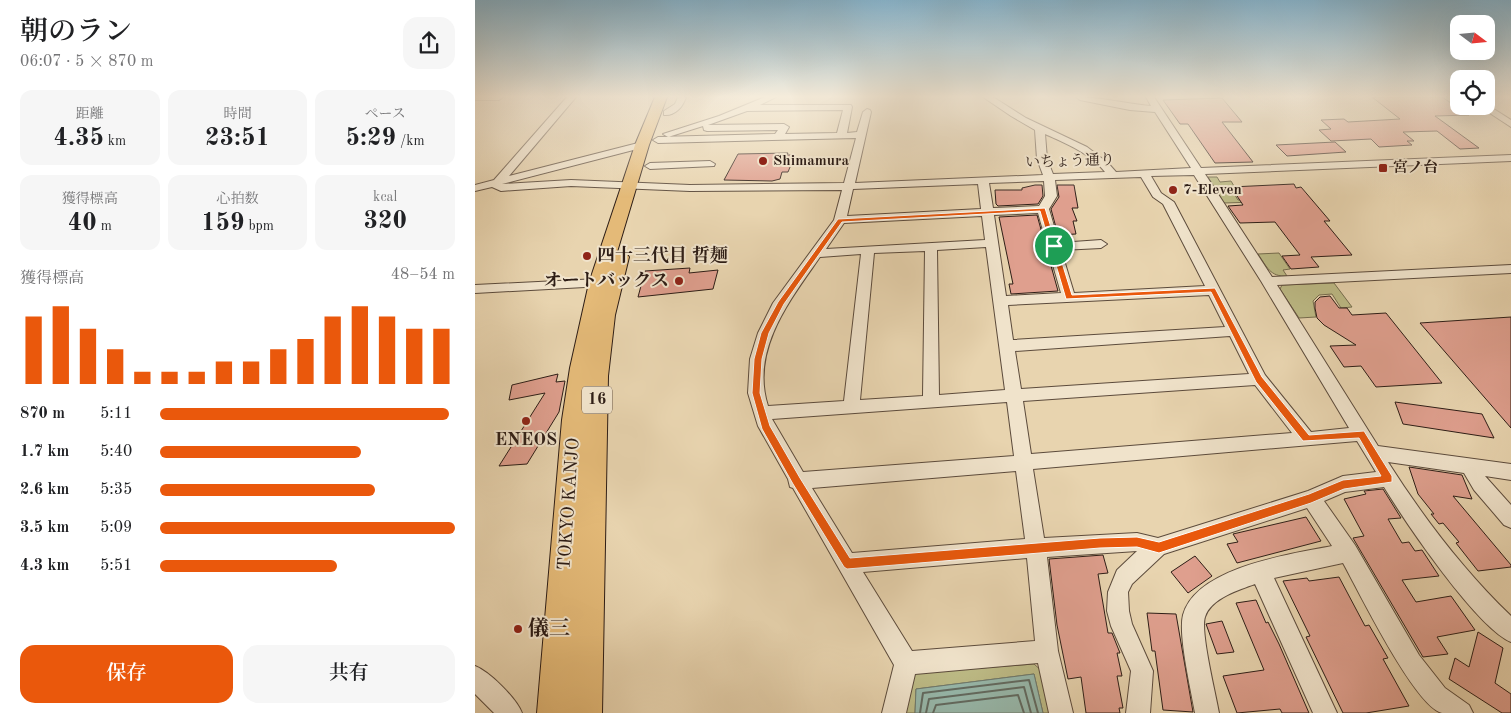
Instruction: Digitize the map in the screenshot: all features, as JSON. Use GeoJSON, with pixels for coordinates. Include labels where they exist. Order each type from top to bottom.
{"type":"FeatureCollection","features":[{"type":"Feature","properties":{"kind":"highway","name":"TOKYO KANJO"},"geometry":{"type":"LineString","coordinates":[[554,713],[574,420],[581,368],[597,283],[659,130]]}},
{"type":"Feature","properties":{"kind":"highway","name":"TOKYO KANJO"},"geometry":{"type":"LineString","coordinates":[[585,713],[593,440],[600,361],[615,273],[647,160]]}},
{"type":"Feature","properties":{"kind":"street"},"geometry":{"type":"LineString","coordinates":[[496,183],[543,130]]}},
{"type":"Feature","properties":{"kind":"street"},"geometry":{"type":"LineString","coordinates":[[496,183],[501,188],[571,184],[647,160],[687,130]]}},
{"type":"Feature","properties":{"kind":"street"},"geometry":{"type":"LineString","coordinates":[[778,137],[782,130]]}},
{"type":"Feature","properties":{"kind":"street"},"geometry":{"type":"LineString","coordinates":[[841,136],[842,130]]}},
{"type":"Feature","properties":{"kind":"street"},"geometry":{"type":"LineString","coordinates":[[863,130],[840,220],[780,303],[765,333],[758,359],[756,393],[766,426],[796,481],[906,663],[894,713]]}},
{"type":"Feature","properties":{"kind":"street"},"geometry":{"type":"LineString","coordinates":[[1040,130],[1042,159],[1049,177],[1051,196],[1043,209],[1069,297]]}},
{"type":"Feature","properties":{"kind":"street"},"geometry":{"type":"LineString","coordinates":[[1045,130],[1089,152],[1106,165],[1113,175]]}},
{"type":"Feature","properties":{"kind":"street"},"geometry":{"type":"LineString","coordinates":[[1171,130],[1268,281],[1407,508],[1476,597],[1511,631]]}},
{"type":"Feature","properties":{"kind":"street"},"geometry":{"type":"LineString","coordinates":[[475,188],[778,137],[862,135]]}},
{"type":"Feature","properties":{"kind":"street","name":"いちょう通り"},"geometry":{"type":"LineString","coordinates":[[647,160],[741,188],[850,186],[1511,158]]}},
{"type":"Feature","properties":{"kind":"street"},"geometry":{"type":"LineString","coordinates":[[647,160],[710,164]]}},
{"type":"Feature","properties":{"kind":"street"},"geometry":{"type":"LineString","coordinates":[[1144,173],[1157,195],[1168,202],[1259,379],[1307,439]]}},
{"type":"Feature","properties":{"kind":"street"},"geometry":{"type":"LineString","coordinates":[[983,180],[1036,550],[1047,652],[1061,713]]}},
{"type":"Feature","properties":{"kind":"street"},"geometry":{"type":"LineString","coordinates":[[840,220],[1043,209]]}},
{"type":"Feature","properties":{"kind":"street"},"geometry":{"type":"LineString","coordinates":[[816,253],[992,243]]}},
{"type":"Feature","properties":{"kind":"street"},"geometry":{"type":"LineString","coordinates":[[1054,246],[1101,244]]}},
{"type":"Feature","properties":{"kind":"street"},"geometry":{"type":"LineString","coordinates":[[931,246],[931,402]]}},
{"type":"Feature","properties":{"kind":"street"},"geometry":{"type":"LineString","coordinates":[[851,407],[868,250]]}},
{"type":"Feature","properties":{"kind":"street"},"geometry":{"type":"LineString","coordinates":[[1268,281],[1511,269]]}},
{"type":"Feature","properties":{"kind":"street"},"geometry":{"type":"LineString","coordinates":[[475,289],[597,283]]}},
{"type":"Feature","properties":{"kind":"street"},"geometry":{"type":"LineString","coordinates":[[1000,301],[1213,290]]}},
{"type":"Feature","properties":{"kind":"street"},"geometry":{"type":"LineString","coordinates":[[1006,346],[1234,331]]}},
{"type":"Feature","properties":{"kind":"street"},"geometry":{"type":"LineString","coordinates":[[762,413],[1259,379]]}},
{"type":"Feature","properties":{"kind":"street"},"geometry":{"type":"LineString","coordinates":[[796,481],[1361,434]]}},
{"type":"Feature","properties":{"kind":"street"},"geometry":{"type":"LineString","coordinates":[[1371,452],[1511,472]]}},
{"type":"Feature","properties":{"kind":"street"},"geometry":{"type":"LineString","coordinates":[[1469,466],[1480,484],[1511,519]]}},
{"type":"Feature","properties":{"kind":"street"},"geometry":{"type":"LineString","coordinates":[[1138,713],[1142,671],[1122,626],[1119,611],[1118,592],[1124,577],[1159,548],[1311,498],[1343,484],[1389,479]]}},
{"type":"Feature","properties":{"kind":"street"},"geometry":{"type":"LineString","coordinates":[[1311,498],[1348,552],[1411,663],[1437,696],[1461,713]]}},
{"type":"Feature","properties":{"kind":"street"},"geometry":{"type":"LineString","coordinates":[[847,563],[1137,542],[1159,548]]}},
{"type":"Feature","properties":{"kind":"street"},"geometry":{"type":"LineString","coordinates":[[1207,713],[1194,630],[1193,616],[1199,604],[1208,594],[1244,577],[1348,552]]}},
{"type":"Feature","properties":{"kind":"street"},"geometry":{"type":"LineString","coordinates":[[1261,573],[1325,713]]}},
{"type":"Feature","properties":{"kind":"street"},"geometry":{"type":"LineString","coordinates":[[906,663],[1047,652]]}},
{"type":"Feature","properties":{"kind":"street"},"geometry":{"type":"LineString","coordinates":[[475,677],[510,713]]}},
{"type":"Feature","properties":{"kind":"shaded area"},"geometry":{"type":"Polygon","coordinates":[[[1208,177],[1217,177],[1220,182],[1231,181],[1234,186],[1230,187],[1238,200],[1256,199],[1258,202],[1224,203],[1208,177]]]}},
{"type":"Feature","properties":{"kind":"shaded area"},"geometry":{"type":"Polygon","coordinates":[[[1279,253],[1290,269],[1283,270],[1287,276],[1273,273],[1258,254],[1279,253]]]}},
{"type":"Feature","properties":{"kind":"shaded area"},"geometry":{"type":"Polygon","coordinates":[[[1334,283],[1352,307],[1341,308],[1332,294],[1319,295],[1313,301],[1316,317],[1299,318],[1280,289],[1282,285],[1334,283]]]}},
{"type":"Feature","properties":{"kind":"shaded area"},"geometry":{"type":"Polygon","coordinates":[[[1034,664],[1042,671],[1051,713],[1043,713],[1034,674],[916,689],[915,713],[900,713],[915,673],[1034,664]]]}},
{"type":"Feature","properties":{"kind":"water"},"geometry":{"type":"Polygon","coordinates":[[[1034,674],[1043,713],[915,713],[916,689],[1034,674]]]}},
{"type":"Feature","properties":{"kind":"building"},"geometry":{"type":"Polygon","coordinates":[[[1192,130],[1228,130],[1253,162],[1215,163],[1192,130]]]}},
{"type":"Feature","properties":{"kind":"building"},"geometry":{"type":"Polygon","coordinates":[[[1319,130],[1455,130],[1479,148],[1460,149],[1437,131],[1403,132],[1414,141],[1407,141],[1412,145],[1379,147],[1371,139],[1331,141],[1319,130]]]}},
{"type":"Feature","properties":{"kind":"building"},"geometry":{"type":"Polygon","coordinates":[[[1335,142],[1346,152],[1287,156],[1276,145],[1335,142]]]}},
{"type":"Feature","properties":{"kind":"building","name":"Shimamura"},"geometry":{"type":"Polygon","coordinates":[[[788,153],[787,155],[795,155],[788,172],[782,172],[780,179],[772,181],[724,180],[738,154],[788,153]]]}},
{"type":"Feature","properties":{"kind":"building"},"geometry":{"type":"Polygon","coordinates":[[[1294,184],[1296,188],[1301,187],[1330,221],[1324,221],[1352,255],[1311,257],[1319,267],[1291,269],[1282,256],[1300,255],[1275,222],[1240,223],[1228,206],[1243,205],[1231,187],[1294,184]]]}},
{"type":"Feature","properties":{"kind":"building"},"geometry":{"type":"Polygon","coordinates":[[[1042,185],[1043,196],[1038,204],[998,206],[996,204],[995,190],[1022,190],[1022,188],[1042,185]]]}},
{"type":"Feature","properties":{"kind":"building"},"geometry":{"type":"Polygon","coordinates":[[[1057,185],[1074,185],[1078,208],[1072,208],[1077,221],[1073,221],[1076,234],[1058,235],[1051,209],[1059,197],[1057,185]]]}},
{"type":"Feature","properties":{"kind":"building"},"geometry":{"type":"Polygon","coordinates":[[[1037,215],[1058,291],[1011,294],[1009,284],[1013,284],[999,217],[1037,215]]]}},
{"type":"Feature","properties":{"kind":"building","name":"オートバックス"},"geometry":{"type":"Polygon","coordinates":[[[690,268],[689,273],[718,270],[713,289],[638,297],[645,271],[690,268]]]}},
{"type":"Feature","properties":{"kind":"building"},"geometry":{"type":"Polygon","coordinates":[[[1330,296],[1339,308],[1347,308],[1352,315],[1386,313],[1442,383],[1376,387],[1361,366],[1344,367],[1330,346],[1356,345],[1324,325],[1317,318],[1315,308],[1315,302],[1320,297],[1330,296]]]}},
{"type":"Feature","properties":{"kind":"building"},"geometry":{"type":"Polygon","coordinates":[[[1511,317],[1511,428],[1420,323],[1511,317]]]}},
{"type":"Feature","properties":{"kind":"building"},"geometry":{"type":"Polygon","coordinates":[[[558,374],[556,382],[565,381],[559,412],[527,464],[499,466],[545,393],[509,400],[512,385],[558,374]]]}},
{"type":"Feature","properties":{"kind":"building"},"geometry":{"type":"Polygon","coordinates":[[[1395,402],[1482,414],[1494,438],[1403,424],[1395,402]]]}},
{"type":"Feature","properties":{"kind":"building"},"geometry":{"type":"Polygon","coordinates":[[[1409,467],[1462,475],[1472,499],[1453,496],[1511,567],[1478,571],[1456,543],[1459,542],[1443,523],[1439,524],[1431,514],[1434,514],[1418,494],[1409,467]]]}},
{"type":"Feature","properties":{"kind":"building"},"geometry":{"type":"Polygon","coordinates":[[[1383,489],[1401,518],[1388,519],[1402,543],[1409,542],[1415,551],[1422,550],[1439,576],[1402,580],[1416,602],[1451,596],[1475,630],[1437,637],[1448,654],[1423,657],[1353,538],[1364,536],[1344,499],[1366,494],[1364,491],[1383,489]]]}},
{"type":"Feature","properties":{"kind":"building"},"geometry":{"type":"Polygon","coordinates":[[[1306,517],[1321,541],[1237,563],[1227,544],[1238,542],[1233,534],[1306,517]]]}},
{"type":"Feature","properties":{"kind":"building"},"geometry":{"type":"Polygon","coordinates":[[[1103,555],[1108,573],[1098,574],[1108,633],[1112,633],[1120,653],[1117,653],[1122,676],[1117,676],[1123,708],[1119,708],[1120,713],[1086,713],[1081,677],[1068,679],[1057,625],[1049,559],[1103,555]]]}},
{"type":"Feature","properties":{"kind":"building"},"geometry":{"type":"Polygon","coordinates":[[[1195,556],[1212,576],[1188,593],[1171,572],[1195,556]]]}},
{"type":"Feature","properties":{"kind":"building"},"geometry":{"type":"Polygon","coordinates":[[[1339,577],[1365,626],[1369,625],[1388,658],[1383,659],[1409,706],[1366,713],[1343,713],[1306,637],[1310,636],[1283,581],[1307,578],[1309,581],[1339,577]]]}},
{"type":"Feature","properties":{"kind":"building"},"geometry":{"type":"Polygon","coordinates":[[[1256,600],[1266,623],[1268,622],[1279,644],[1309,713],[1282,713],[1280,709],[1237,713],[1223,676],[1264,670],[1236,603],[1256,600]]]}},
{"type":"Feature","properties":{"kind":"building"},"geometry":{"type":"Polygon","coordinates":[[[1147,613],[1176,614],[1193,712],[1163,710],[1155,651],[1152,651],[1147,613]]]}},
{"type":"Feature","properties":{"kind":"building"},"geometry":{"type":"Polygon","coordinates":[[[1222,621],[1234,652],[1217,654],[1206,624],[1222,621]]]}},
{"type":"Feature","properties":{"kind":"building"},"geometry":{"type":"Polygon","coordinates":[[[1478,632],[1503,648],[1495,683],[1511,694],[1511,713],[1502,713],[1449,679],[1455,658],[1469,667],[1478,632]]]}},
{"type":"Feature","properties":{"kind":"place","name":"Shimamura"},"geometry":{"type":"Point","coordinates":[763,161]}},
{"type":"Feature","properties":{"kind":"place","name":"宮ノ台"},"geometry":{"type":"Point","coordinates":[1383,168]}},
{"type":"Feature","properties":{"kind":"place","name":"7-Eleven"},"geometry":{"type":"Point","coordinates":[1173,190]}},
{"type":"Feature","properties":{"kind":"place","name":"四十三代目 哲麺"},"geometry":{"type":"Point","coordinates":[587,256]}},
{"type":"Feature","properties":{"kind":"place","name":"オートバックス"},"geometry":{"type":"Point","coordinates":[679,281]}},
{"type":"Feature","properties":{"kind":"place","name":"ENEOS"},"geometry":{"type":"Point","coordinates":[526,421]}},
{"type":"Feature","properties":{"kind":"place","name":"儀三"},"geometry":{"type":"Point","coordinates":[518,629]}},
{"type":"Feature","properties":{"kind":"route"},"geometry":{"type":"LineString","coordinates":[[1043,209],[1054,246],[1069,297],[1213,290],[1259,379],[1307,439],[1361,434],[1389,479],[1343,484],[1311,498],[1159,548],[1137,542],[1100,543],[1036,550],[847,563],[796,481],[766,426],[756,393],[758,359],[765,333],[780,303],[840,220],[1043,209]]}}]}
